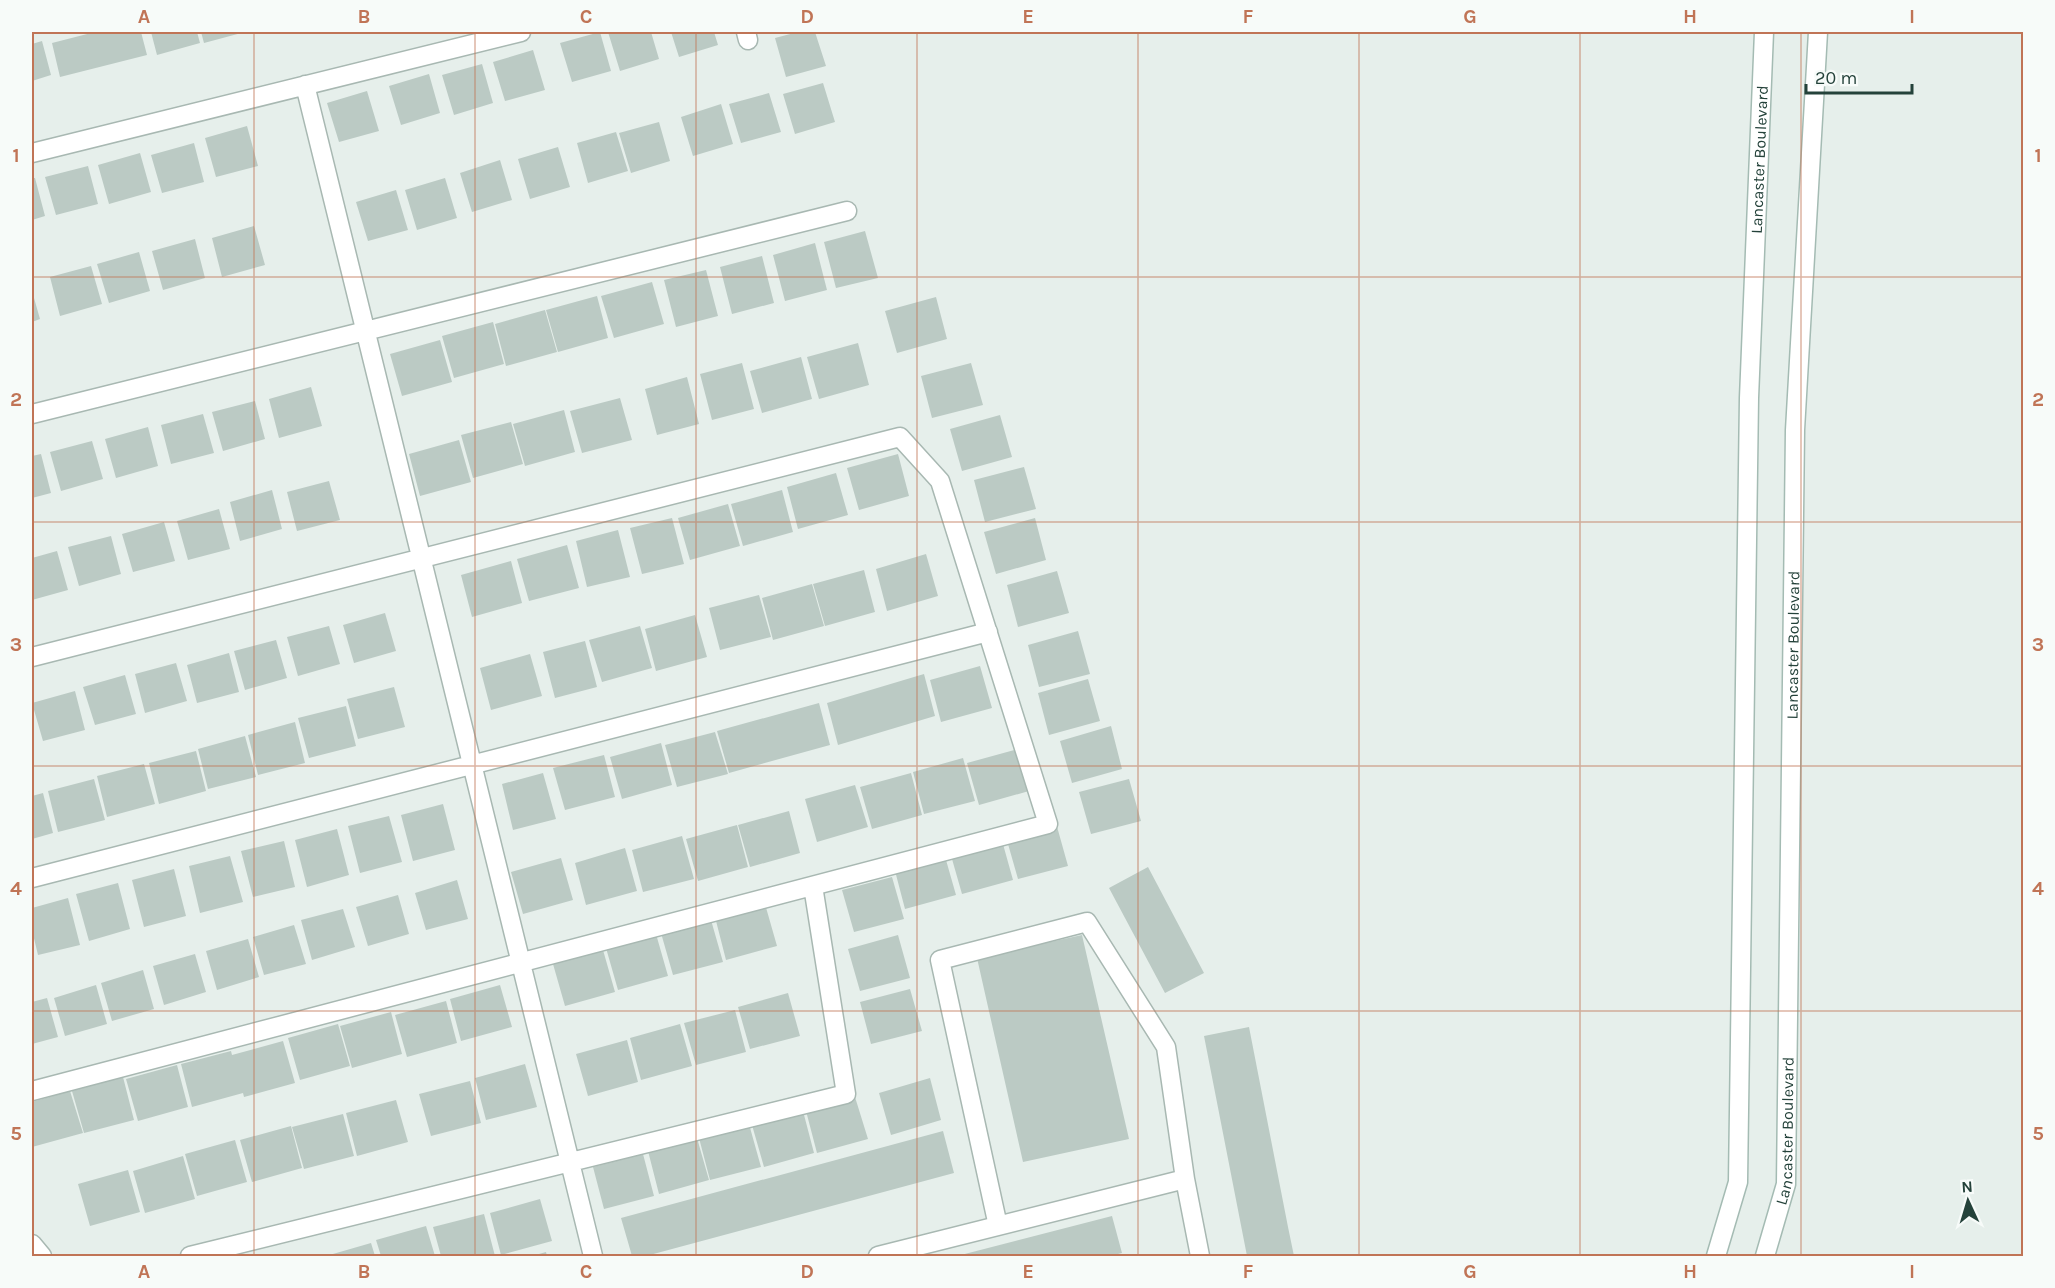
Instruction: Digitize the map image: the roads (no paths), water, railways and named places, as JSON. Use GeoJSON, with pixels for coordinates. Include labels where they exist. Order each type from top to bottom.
{"type":"FeatureCollection","features":[{"type":"Feature","properties":{"kind":"street"},"geometry":{"type":"LineString","coordinates":[[32,153],[522,32]]}},
{"type":"Feature","properties":{"kind":"street","name":"Lancaster Boulevard"},"geometry":{"type":"LineString","coordinates":[[1716,1257],[1738,1182],[1749,398],[1764,32]]}},
{"type":"Feature","properties":{"kind":"street","name":"Lancaster Boulevard"},"geometry":{"type":"LineString","coordinates":[[1765,1257],[1786,1184],[1795,430],[1818,32]]}},
{"type":"Feature","properties":{"kind":"street"},"geometry":{"type":"LineString","coordinates":[[305,85],[592,1257]]}},
{"type":"Feature","properties":{"kind":"street"},"geometry":{"type":"LineString","coordinates":[[32,414],[847,211]]}},
{"type":"Feature","properties":{"kind":"street"},"geometry":{"type":"LineString","coordinates":[[32,657],[900,437],[940,481],[1048,824],[32,1091]]}},
{"type":"Feature","properties":{"kind":"street"},"geometry":{"type":"LineString","coordinates":[[32,878],[988,632]]}},
{"type":"Feature","properties":{"kind":"street"},"geometry":{"type":"LineString","coordinates":[[190,1257],[846,1094],[813,886]]}},
{"type":"Feature","properties":{"kind":"street"},"geometry":{"type":"LineString","coordinates":[[998,1226],[940,960],[1086,922],[1166,1047],[1185,1179],[1200,1257]]}},
{"type":"Feature","properties":{"kind":"street"},"geometry":{"type":"LineString","coordinates":[[879,1257],[1185,1179]]}},
{"type":"Feature","properties":{"kind":"street"},"geometry":{"type":"LineString","coordinates":[[32,1244],[42,1257]]}}]}
